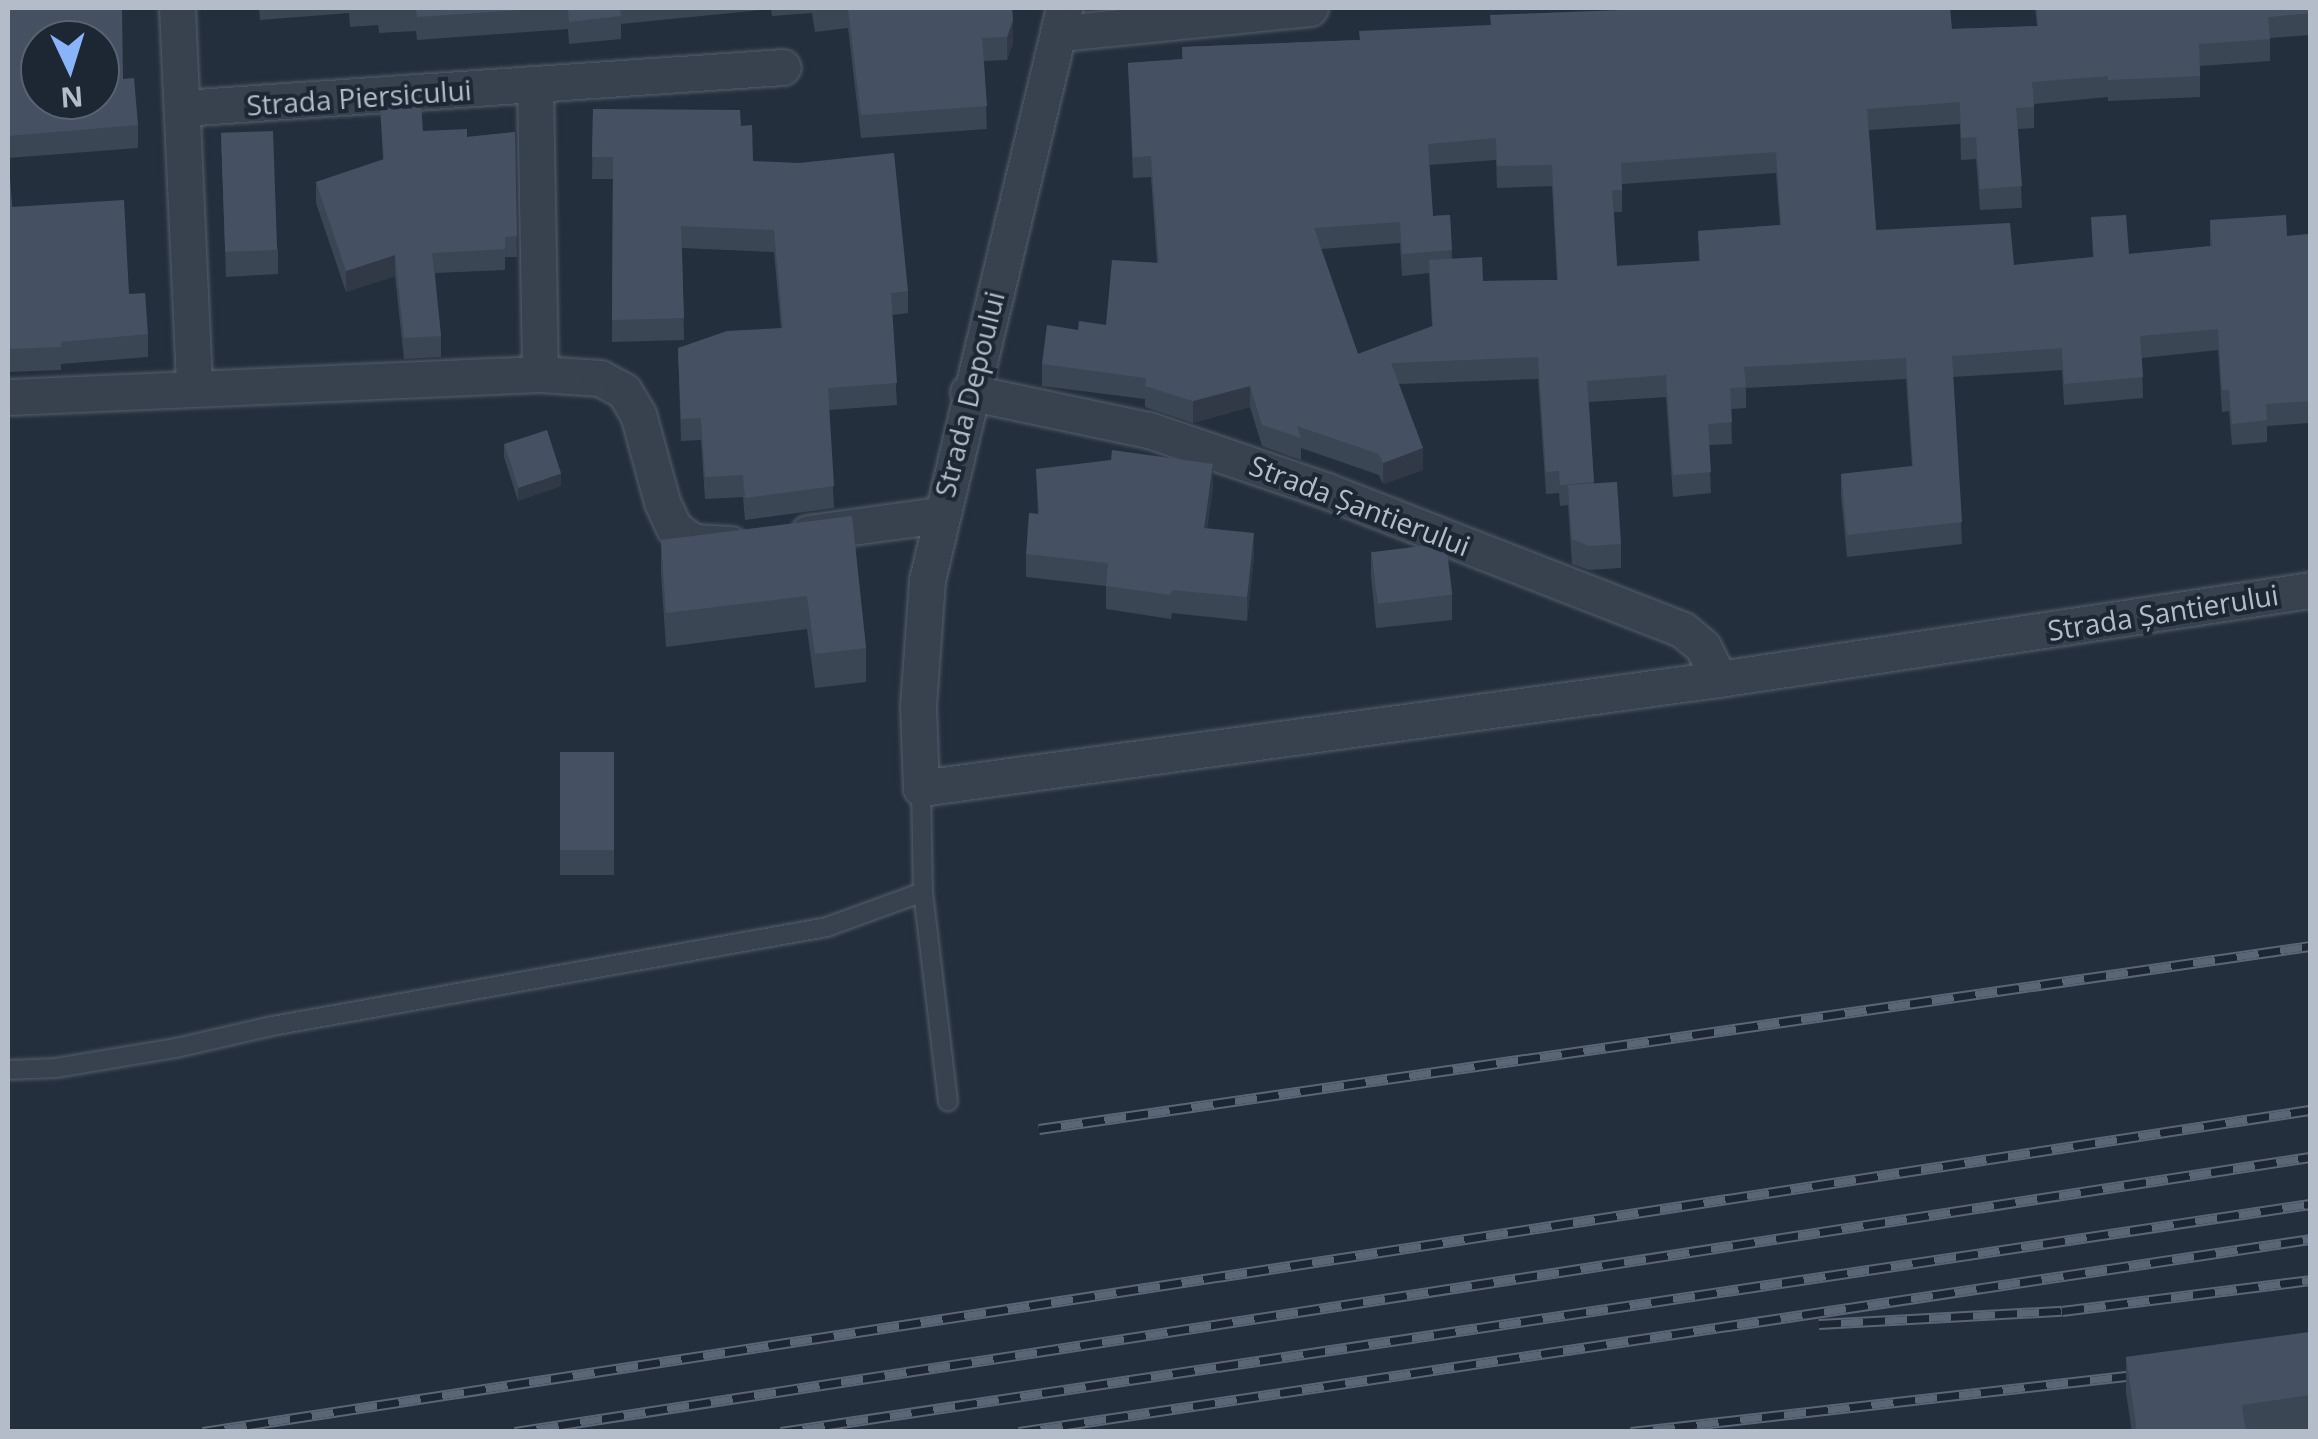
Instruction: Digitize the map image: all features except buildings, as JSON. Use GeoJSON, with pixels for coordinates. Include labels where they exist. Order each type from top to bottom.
{"type":"FeatureCollection","features":[{"type":"Feature","properties":{"kind":"street"},"geometry":{"type":"LineString","coordinates":[[177,8],[194,388]]}},
{"type":"Feature","properties":{"kind":"street"},"geometry":{"type":"LineString","coordinates":[[1063,20],[1310,8]]}},
{"type":"Feature","properties":{"kind":"street","name":"Strada Depoului"},"geometry":{"type":"LineString","coordinates":[[922,788],[922,632],[940,516],[1063,20]]}},
{"type":"Feature","properties":{"kind":"street","name":"Strada Piersicului"},"geometry":{"type":"LineString","coordinates":[[182,108],[783,67]]}},
{"type":"Feature","properties":{"kind":"street"},"geometry":{"type":"LineString","coordinates":[[535,85],[540,374]]}},
{"type":"Feature","properties":{"kind":"street"},"geometry":{"type":"LineString","coordinates":[[8,397],[540,374],[600,378],[624,391],[638,414],[662,502],[674,528],[692,542],[714,546],[940,516]]}},
{"type":"Feature","properties":{"kind":"street","name":"Strada Șantierului"},"geometry":{"type":"LineString","coordinates":[[968,392],[1149,430],[1327,490],[1683,630],[1703,648],[1718,679]]}},
{"type":"Feature","properties":{"kind":"street","name":"Strada Șantierului"},"geometry":{"type":"LineString","coordinates":[[922,788],[1718,679],[2310,590]]}},
{"type":"Feature","properties":{"kind":"lane"},"geometry":{"type":"LineString","coordinates":[[922,788],[923,892],[948,1102]]}},
{"type":"Feature","properties":{"kind":"lane"},"geometry":{"type":"LineString","coordinates":[[8,1070],[56,1068],[159,1051],[272,1026],[827,926],[923,892]]}},
{"type":"Feature","properties":{"kind":"railway"},"geometry":{"type":"LineString","coordinates":[[1039,1129],[2310,946]]}},
{"type":"Feature","properties":{"kind":"railway"},"geometry":{"type":"LineString","coordinates":[[203,1432],[2310,1110]]}},
{"type":"Feature","properties":{"kind":"railway"},"geometry":{"type":"LineString","coordinates":[[515,1432],[2310,1157]]}},
{"type":"Feature","properties":{"kind":"railway"},"geometry":{"type":"LineString","coordinates":[[781,1432],[2310,1204]]}},
{"type":"Feature","properties":{"kind":"railway"},"geometry":{"type":"LineString","coordinates":[[1019,1432],[2310,1239]]}},
{"type":"Feature","properties":{"kind":"railway"},"geometry":{"type":"LineString","coordinates":[[1819,1324],[2062,1311],[2310,1280]]}},
{"type":"Feature","properties":{"kind":"railway"},"geometry":{"type":"LineString","coordinates":[[1631,1432],[2153,1373]]}}]}
